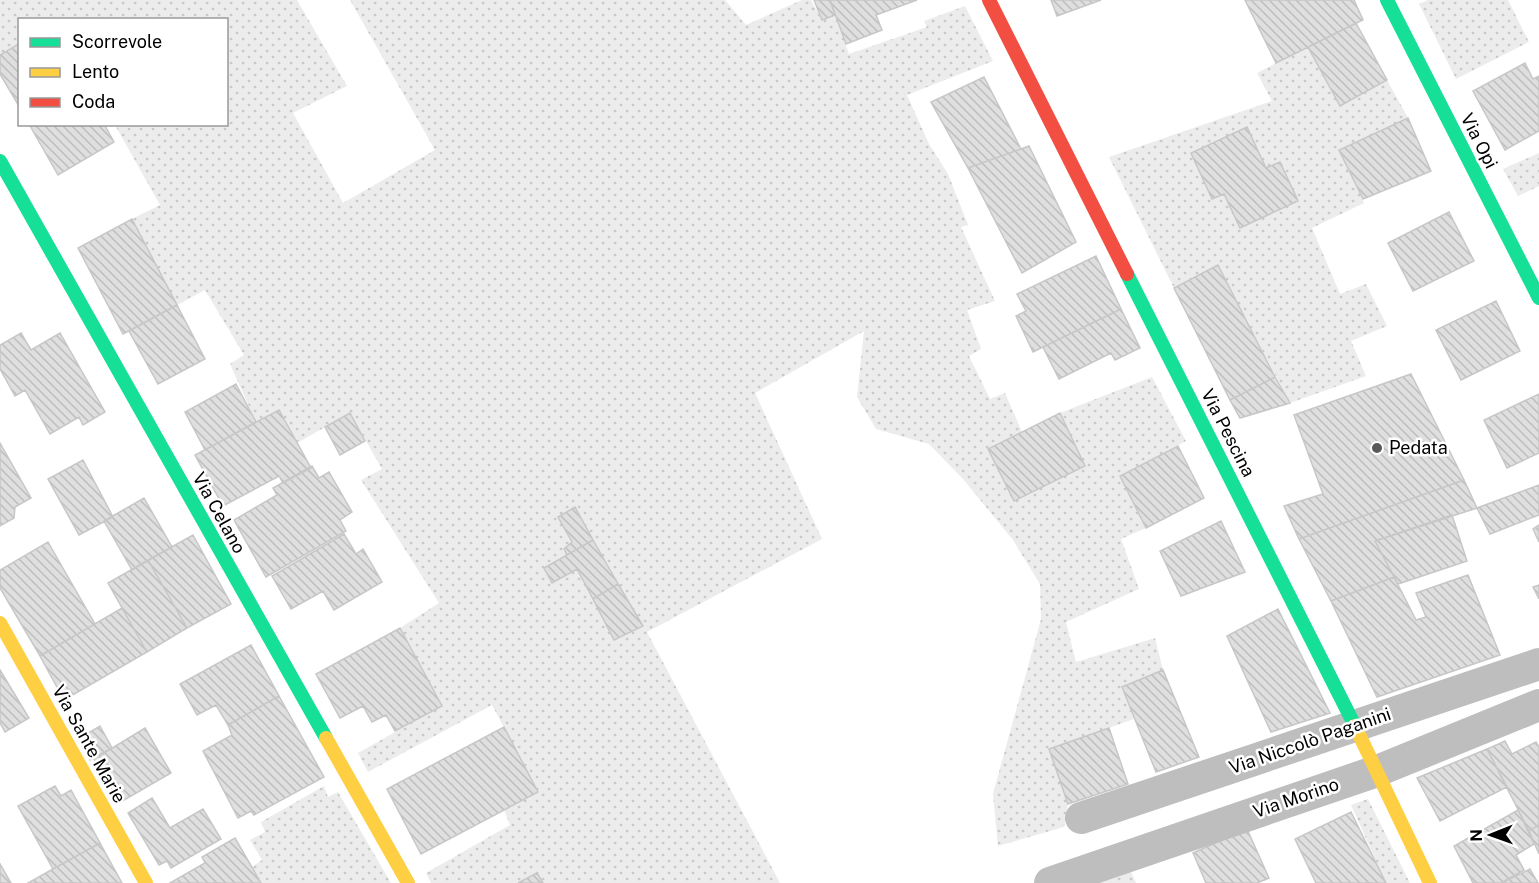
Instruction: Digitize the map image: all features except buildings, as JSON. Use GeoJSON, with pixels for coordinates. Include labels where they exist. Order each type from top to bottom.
{"type":"FeatureCollection","features":[{"type":"Feature","properties":{"kind":"street","name":"Via Pescina"},"geometry":{"type":"LineString","coordinates":[[989,0],[1355,726],[1430,883]]}},
{"type":"Feature","properties":{"kind":"street","name":"Via Opi"},"geometry":{"type":"LineString","coordinates":[[1387,0],[1539,298]]}},
{"type":"Feature","properties":{"kind":"street","name":"Via Celano"},"geometry":{"type":"LineString","coordinates":[[0,161],[408,883]]}},
{"type":"Feature","properties":{"kind":"street","name":"Via Sante Marie"},"geometry":{"type":"LineString","coordinates":[[0,623],[146,883]]}},
{"type":"Feature","properties":{"kind":"street","name":"Via Niccolò Paganini"},"geometry":{"type":"LineString","coordinates":[[1081,818],[1539,664]]}},
{"type":"Feature","properties":{"kind":"street","name":"Via Morino"},"geometry":{"type":"LineString","coordinates":[[1050,883],[1377,771],[1539,705]]}},
{"type":"Feature","properties":{"kind":"shaded area"},"geometry":{"type":"Polygon","coordinates":[[[0,0],[297,0],[347,86],[293,113],[343,203],[435,150],[350,0],[725,0],[746,25],[802,0],[811,0],[822,20],[835,15],[849,54],[927,27],[924,21],[965,6],[993,61],[907,95],[929,144],[948,174],[968,225],[961,227],[995,301],[967,310],[981,349],[969,356],[990,399],[1005,393],[1022,432],[988,450],[1014,501],[1085,466],[1060,413],[1152,377],[1186,441],[1120,476],[1146,528],[1121,539],[1139,589],[1066,622],[1076,662],[1155,638],[1163,670],[1122,687],[1134,719],[1049,749],[1068,804],[1064,827],[998,846],[993,794],[1041,619],[1040,584],[1013,540],[963,479],[929,444],[876,429],[857,397],[864,331],[755,393],[822,539],[647,632],[780,883],[543,883],[537,873],[518,883],[431,883],[426,873],[510,825],[504,810],[538,791],[492,705],[368,772],[358,753],[441,706],[400,628],[439,603],[361,480],[382,469],[350,413],[297,443],[279,410],[256,422],[230,364],[244,355],[205,290],[177,305],[132,219],[160,205],[116,126],[228,126],[228,18],[18,18],[18,45],[0,56],[0,0]]]}},
{"type":"Feature","properties":{"kind":"shaded area"},"geometry":{"type":"Polygon","coordinates":[[[1428,0],[1508,0],[1529,42],[1456,79],[1419,4],[1428,0]]]}},
{"type":"Feature","properties":{"kind":"shaded area"},"geometry":{"type":"Polygon","coordinates":[[[1308,47],[1340,106],[1387,80],[1408,118],[1339,150],[1364,203],[1312,228],[1340,294],[1366,284],[1387,326],[1351,341],[1366,376],[1290,403],[1218,266],[1174,288],[1109,157],[1272,101],[1257,73],[1308,47]]]}},
{"type":"Feature","properties":{"kind":"shaded area"},"geometry":{"type":"Polygon","coordinates":[[[1539,153],[1539,186],[1518,196],[1503,169],[1539,153]]]}},
{"type":"Feature","properties":{"kind":"shaded area"},"geometry":{"type":"Polygon","coordinates":[[[324,786],[328,797],[338,792],[391,883],[261,883],[252,867],[262,860],[250,840],[265,832],[261,822],[324,786]]]}},
{"type":"Feature","properties":{"kind":"shaded area"},"geometry":{"type":"Polygon","coordinates":[[[1368,799],[1410,883],[1386,883],[1351,805],[1368,799]]]}},
{"type":"Feature","properties":{"kind":"shaded area"},"geometry":{"type":"Polygon","coordinates":[[[1130,870],[1136,883],[1092,883],[1130,870]]]}},
{"type":"Feature","properties":{"kind":"traffic: fast"},"geometry":{"type":"LineString","coordinates":[[1387,0],[1539,298]]}},
{"type":"Feature","properties":{"kind":"traffic: fast"},"geometry":{"type":"LineString","coordinates":[[0,161],[326,738]]}},
{"type":"Feature","properties":{"kind":"traffic: fast"},"geometry":{"type":"LineString","coordinates":[[1127,274],[1355,726]]}},
{"type":"Feature","properties":{"kind":"traffic: slow"},"geometry":{"type":"LineString","coordinates":[[0,623],[146,883]]}},
{"type":"Feature","properties":{"kind":"traffic: slow"},"geometry":{"type":"LineString","coordinates":[[1355,726],[1430,883]]}},
{"type":"Feature","properties":{"kind":"traffic: slow"},"geometry":{"type":"LineString","coordinates":[[326,738],[408,883]]}},
{"type":"Feature","properties":{"kind":"traffic: jam"},"geometry":{"type":"LineString","coordinates":[[989,0],[1127,274]]}},
{"type":"Feature","properties":{"kind":"place","name":"Pedata"},"geometry":{"type":"Point","coordinates":[1377,448]}}]}
